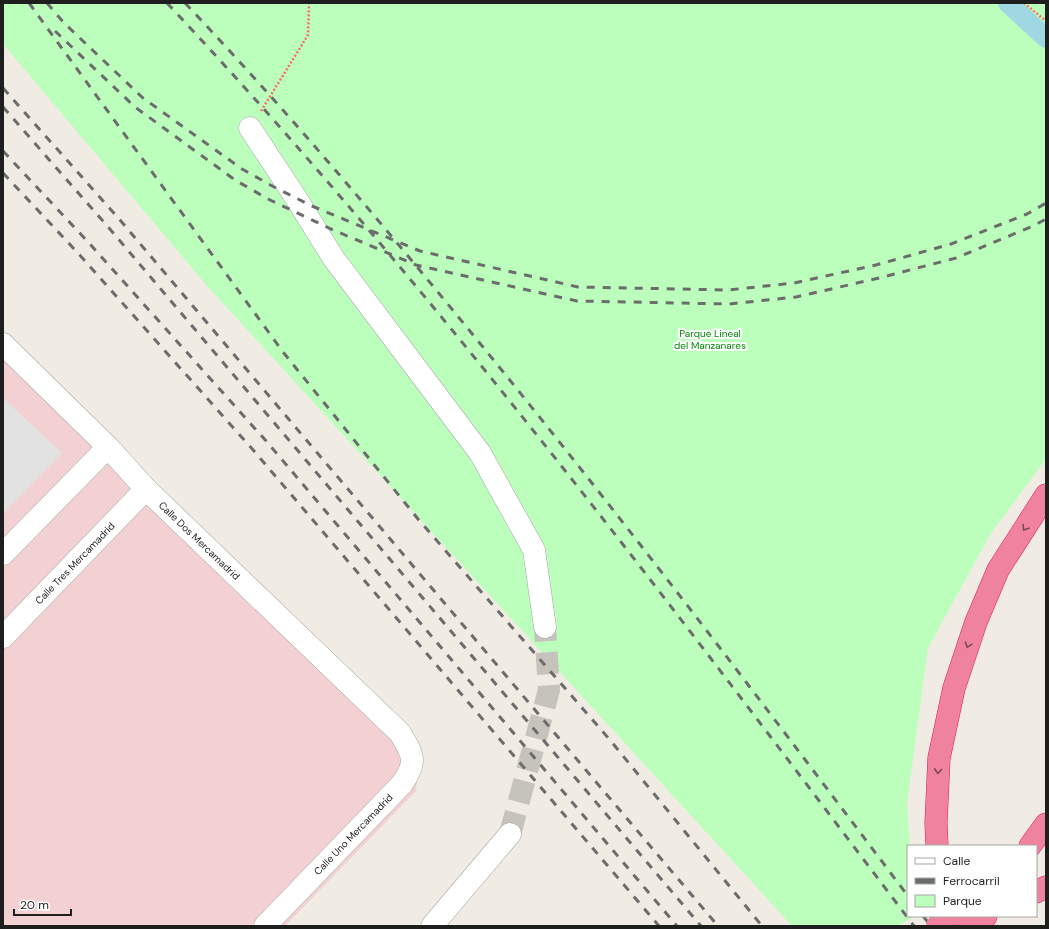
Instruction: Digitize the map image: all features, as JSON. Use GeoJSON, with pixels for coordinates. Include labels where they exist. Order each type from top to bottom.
{"type":"FeatureCollection","features":[{"type":"Feature","properties":{"kind":"highway"},"geometry":{"type":"LineString","coordinates":[[937,845],[936,823],[939,758],[954,688],[976,622],[998,570],[1046,495]]}},
{"type":"Feature","properties":{"kind":"highway"},"geometry":{"type":"LineString","coordinates":[[1031,845],[1046,824]]}},
{"type":"Feature","properties":{"kind":"highway"},"geometry":{"type":"LineString","coordinates":[[1037,848],[1046,840]]}},
{"type":"Feature","properties":{"kind":"highway"},"geometry":{"type":"LineString","coordinates":[[1037,892],[1046,887]]}},
{"type":"Feature","properties":{"kind":"highway"},"geometry":{"type":"LineString","coordinates":[[937,926],[948,917]]}},
{"type":"Feature","properties":{"kind":"lane"},"geometry":{"type":"LineString","coordinates":[[250,128],[334,259],[480,453],[534,550],[545,627]]}},
{"type":"Feature","properties":{"kind":"lane","name":"Calle Dos Mercamadrid"},"geometry":{"type":"LineString","coordinates":[[3,344],[108,447],[146,489],[400,733]]}},
{"type":"Feature","properties":{"kind":"lane"},"geometry":{"type":"LineString","coordinates":[[3,554],[108,447]]}},
{"type":"Feature","properties":{"kind":"lane","name":"Calle Tres Mercamadrid"},"geometry":{"type":"LineString","coordinates":[[3,637],[146,489]]}},
{"type":"Feature","properties":{"kind":"lane","name":"Calle Uno Mercamadrid"},"geometry":{"type":"LineString","coordinates":[[265,926],[402,784],[409,773],[413,760],[408,746],[400,733]]}},
{"type":"Feature","properties":{"kind":"lane"},"geometry":{"type":"LineString","coordinates":[[432,926],[510,834]]}},
{"type":"Feature","properties":{"kind":"path"},"geometry":{"type":"LineString","coordinates":[[250,128],[308,35],[309,3]]}},
{"type":"Feature","properties":{"kind":"path"},"geometry":{"type":"LineString","coordinates":[[1024,3],[1046,21]]}},
{"type":"Feature","properties":{"kind":"shaded area"},"geometry":{"type":"Polygon","coordinates":[[[3,335],[418,761],[416,791],[285,926],[3,926],[3,335]]]}},
{"type":"Feature","properties":{"kind":"shaded area"},"geometry":{"type":"Polygon","coordinates":[[[3,398],[62,453],[3,514],[3,398]]]}},
{"type":"Feature","properties":{"kind":"green space","name":"Parque Lineal del Manzanares"},"geometry":{"type":"Polygon","coordinates":[[[3,3],[1046,3],[1046,459],[991,533],[928,648],[907,803],[910,845],[907,845],[907,917],[913,917],[898,926],[792,926],[208,287],[3,44],[3,3]]]}},
{"type":"Feature","properties":{"kind":"waterway"},"geometry":{"type":"LineString","coordinates":[[1008,3],[1046,38]]}},
{"type":"Feature","properties":{"kind":"tunnel"},"geometry":{"type":"LineString","coordinates":[[510,834],[549,690],[545,627]]}},
{"type":"Feature","properties":{"kind":"railway"},"geometry":{"type":"LineString","coordinates":[[29,3],[283,352],[418,519],[610,740],[762,926]]}},
{"type":"Feature","properties":{"kind":"railway"},"geometry":{"type":"LineString","coordinates":[[47,3],[64,23],[143,98],[242,169],[274,187],[312,206],[420,251],[578,287],[728,290],[794,283],[876,265],[951,244],[1027,214],[1046,203]]}},
{"type":"Feature","properties":{"kind":"railway"},"geometry":{"type":"LineString","coordinates":[[167,3],[267,113],[364,225],[459,339],[644,572],[907,917]]}},
{"type":"Feature","properties":{"kind":"railway"},"geometry":{"type":"LineString","coordinates":[[185,3],[302,131],[487,352],[648,554],[907,895]]}},
{"type":"Feature","properties":{"kind":"railway"},"geometry":{"type":"LineString","coordinates":[[55,31],[135,107],[235,180],[268,199],[331,229],[416,265],[577,301],[729,304],[796,297],[956,258],[1033,226],[1046,219]]}},
{"type":"Feature","properties":{"kind":"railway"},"geometry":{"type":"LineString","coordinates":[[3,88],[120,220],[718,926]]}},
{"type":"Feature","properties":{"kind":"railway"},"geometry":{"type":"LineString","coordinates":[[3,107],[109,228],[701,926]]}},
{"type":"Feature","properties":{"kind":"railway"},"geometry":{"type":"LineString","coordinates":[[3,151],[89,243],[267,442],[677,926]]}},
{"type":"Feature","properties":{"kind":"railway"},"geometry":{"type":"LineString","coordinates":[[3,173],[77,252],[254,451],[659,926]]}},
{"type":"Feature","properties":{"kind":"railway"},"geometry":{"type":"LineString","coordinates":[[907,917],[914,926]]}},
{"type":"Feature","properties":{"kind":"railway"},"geometry":{"type":"LineString","coordinates":[[924,917],[931,926]]}}]}
